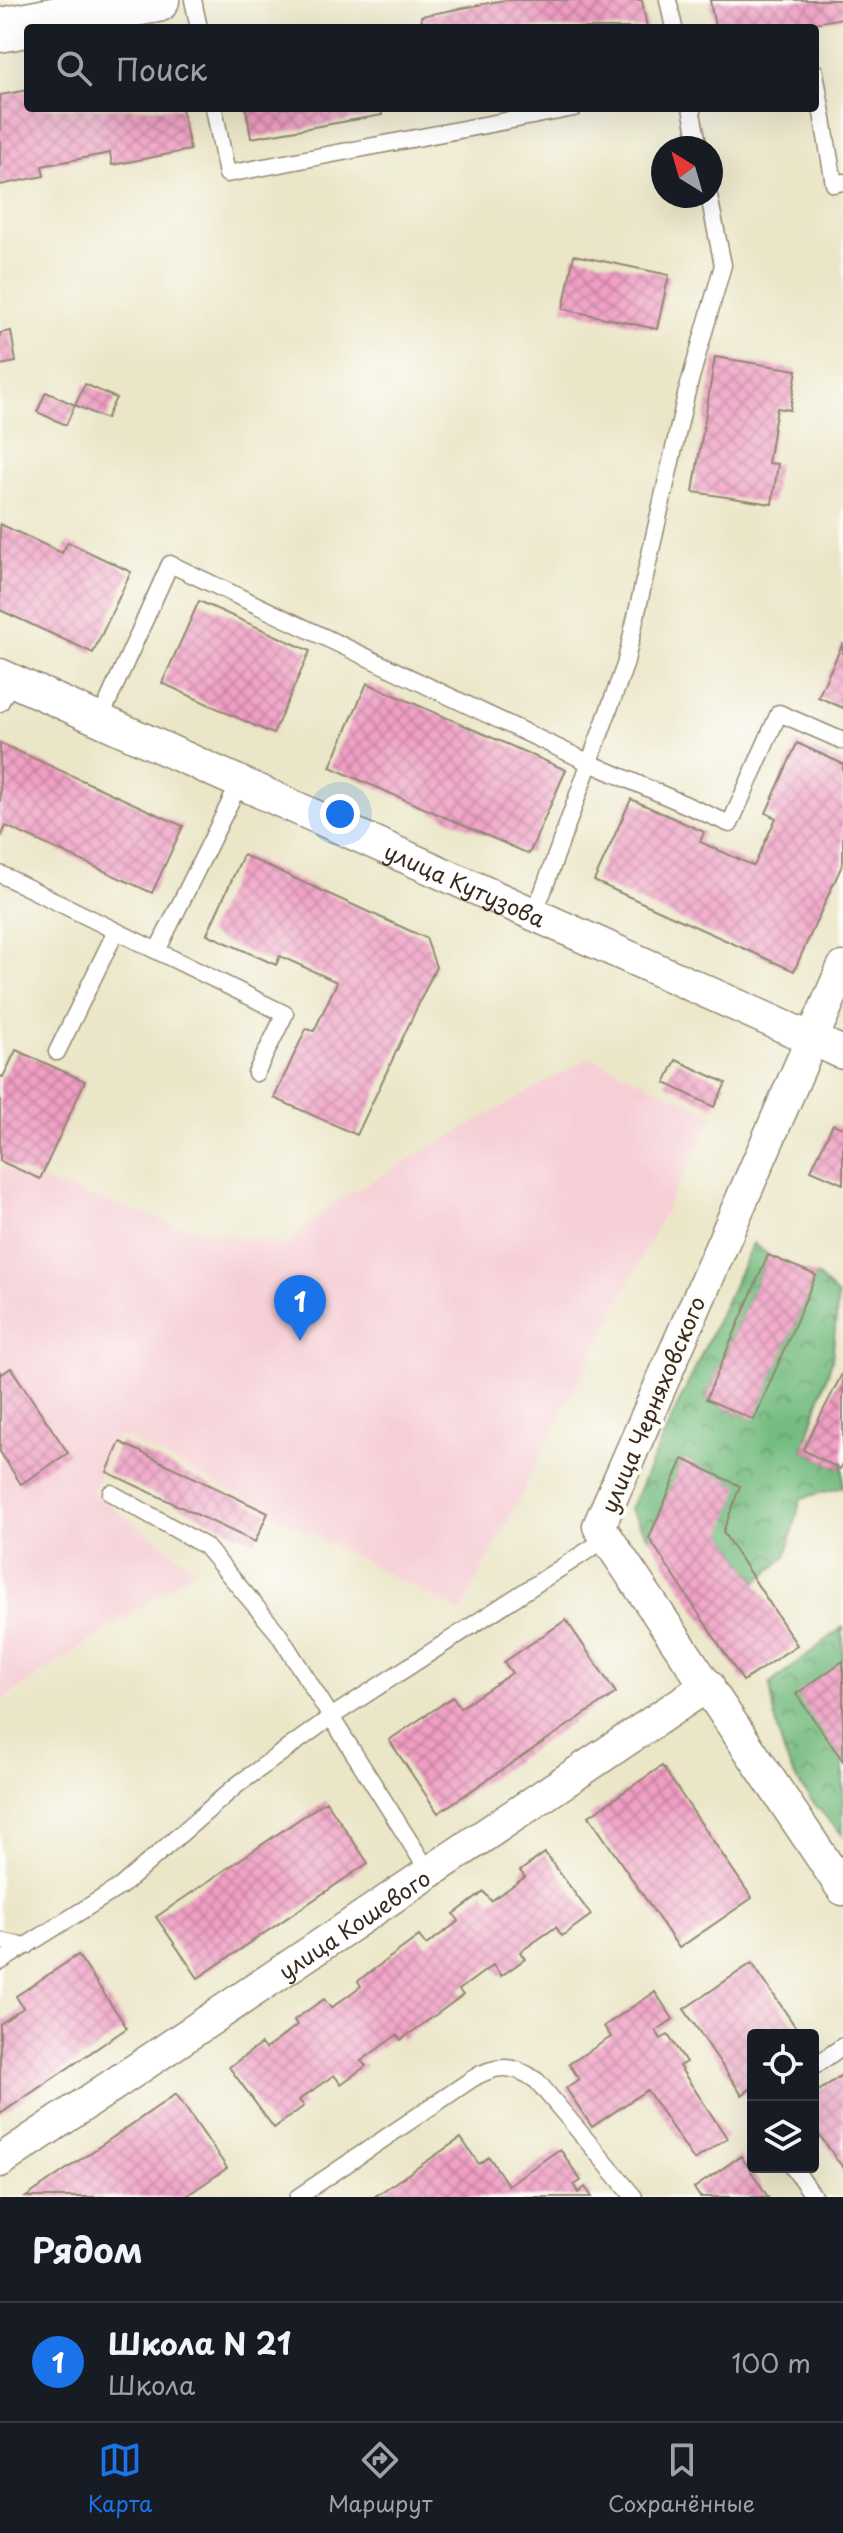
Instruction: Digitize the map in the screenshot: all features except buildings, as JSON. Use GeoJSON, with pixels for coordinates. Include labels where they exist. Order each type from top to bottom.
{"type":"FeatureCollection","features":[{"type":"Feature","properties":{"kind":"street"},"geometry":{"type":"LineString","coordinates":[[31,24],[157,0]]}},
{"type":"Feature","properties":{"kind":"street"},"geometry":{"type":"LineString","coordinates":[[0,30],[24,25]]}},
{"type":"Feature","properties":{"kind":"street","name":"улица Кутузова"},"geometry":{"type":"LineString","coordinates":[[4,686],[100,719],[843,1053]]}},
{"type":"Feature","properties":{"kind":"street","name":"улица Черняховского"},"geometry":{"type":"LineString","coordinates":[[843,968],[599,1526],[843,1889]]}},
{"type":"Feature","properties":{"kind":"street","name":"улица Кошевого"},"geometry":{"type":"LineString","coordinates":[[0,2161],[708,1685]]}},
{"type":"Feature","properties":{"kind":"lane"},"geometry":{"type":"LineString","coordinates":[[193,0],[198,24]]}},
{"type":"Feature","properties":{"kind":"lane"},"geometry":{"type":"LineString","coordinates":[[668,0],[673,24]]}},
{"type":"Feature","properties":{"kind":"lane"},"geometry":{"type":"LineString","coordinates":[[819,96],[834,184],[843,182]]}},
{"type":"Feature","properties":{"kind":"lane"},"geometry":{"type":"LineString","coordinates":[[215,112],[227,174],[553,112]]}},
{"type":"Feature","properties":{"kind":"lane"},"geometry":{"type":"LineString","coordinates":[[692,112],[697,136]]}},
{"type":"Feature","properties":{"kind":"lane"},"geometry":{"type":"LineString","coordinates":[[532,912],[542,894],[625,665],[686,395],[723,265],[711,208]]}},
{"type":"Feature","properties":{"kind":"lane"},"geometry":{"type":"LineString","coordinates":[[100,719],[170,564],[590,763],[730,824],[779,713],[843,741]]}},
{"type":"Feature","properties":{"kind":"lane"},"geometry":{"type":"LineString","coordinates":[[157,951],[240,782]]}},
{"type":"Feature","properties":{"kind":"lane"},"geometry":{"type":"LineString","coordinates":[[0,874],[285,1014],[256,1073]]}},
{"type":"Feature","properties":{"kind":"lane"},"geometry":{"type":"LineString","coordinates":[[57,1052],[116,931]]}},
{"type":"Feature","properties":{"kind":"lane"},"geometry":{"type":"LineString","coordinates":[[111,1493],[205,1546],[278,1633],[429,1872]]}},
{"type":"Feature","properties":{"kind":"lane"},"geometry":{"type":"LineString","coordinates":[[0,1962],[121,1886],[237,1785],[331,1717],[607,1538]]}},
{"type":"Feature","properties":{"kind":"lane"},"geometry":{"type":"LineString","coordinates":[[0,1941],[27,1946]]}},
{"type":"Feature","properties":{"kind":"lane"},"geometry":{"type":"LineString","coordinates":[[819,2063],[843,2046]]}},
{"type":"Feature","properties":{"kind":"lane"},"geometry":{"type":"LineString","coordinates":[[298,2197],[472,2079],[499,2067],[518,2069],[537,2081],[634,2197]]}},
{"type":"Feature","properties":{"kind":"lane"},"geometry":{"type":"LineString","coordinates":[[797,2173],[814,2197]]}},
{"type":"Feature","properties":{"kind":"shaded area"},"geometry":{"type":"Polygon","coordinates":[[[590,1057],[714,1115],[461,1612],[128,1438],[117,1437],[92,1492],[196,1569],[0,1702],[0,1167],[183,1227],[287,1245],[331,1204],[590,1057]]]}},
{"type":"Feature","properties":{"kind":"green space"},"geometry":{"type":"Polygon","coordinates":[[[753,1243],[768,1255],[706,1399],[753,1419],[816,1275],[838,1296],[832,1360],[803,1450],[840,1469],[843,1464],[843,1487],[801,1498],[786,1557],[756,1582],[723,1532],[683,1460],[649,1538],[630,1509],[753,1243]]]}},
{"type":"Feature","properties":{"kind":"green space"},"geometry":{"type":"Polygon","coordinates":[[[843,1627],[843,1835],[810,1799],[790,1768],[778,1733],[770,1684],[843,1627]]]}},
{"type":"Feature","properties":{"kind":"place","name":"Школа N 21"},"geometry":{"type":"Point","coordinates":[300,1341]}}]}
